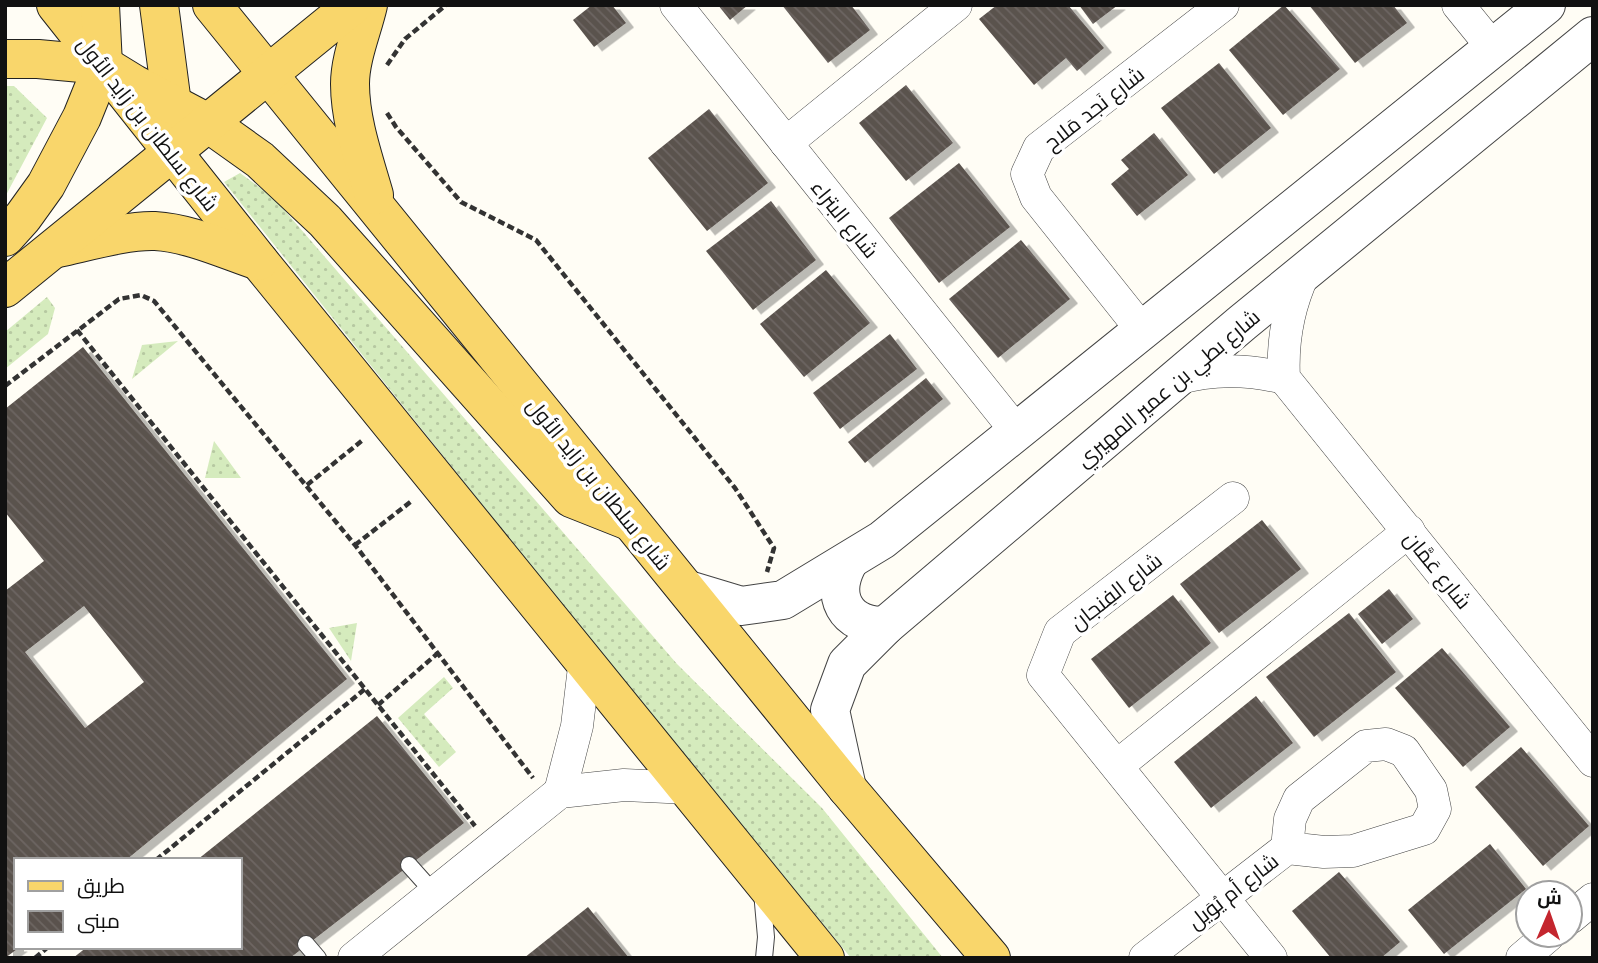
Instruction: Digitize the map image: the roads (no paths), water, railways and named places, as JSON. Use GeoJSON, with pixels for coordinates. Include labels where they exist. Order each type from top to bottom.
{"type":"FeatureCollection","features":[{"type":"Feature","properties":{"kind":"main road","name":"شارع سلطان بن زايد الأول"},"geometry":{"type":"LineString","coordinates":[[56,5],[259,261],[585,659],[825,958]]}},
{"type":"Feature","properties":{"kind":"main road"},"geometry":{"type":"LineString","coordinates":[[5,237],[46,185],[70,143],[103,65],[100,5]]}},
{"type":"Feature","properties":{"kind":"main road"},"geometry":{"type":"LineString","coordinates":[[159,5],[172,104],[173,152]]}},
{"type":"Feature","properties":{"kind":"main road","name":"شارع سلطان بن زايد الأول"},"geometry":{"type":"LineString","coordinates":[[212,5],[847,788],[991,958]]}},
{"type":"Feature","properties":{"kind":"main road"},"geometry":{"type":"LineString","coordinates":[[5,288],[353,5]]}},
{"type":"Feature","properties":{"kind":"main road"},"geometry":{"type":"LineString","coordinates":[[368,5],[352,63],[350,83],[354,118],[377,207]]}},
{"type":"Feature","properties":{"kind":"main road"},"geometry":{"type":"LineString","coordinates":[[5,59],[103,65],[208,123],[260,160],[325,221],[572,498],[631,522]]}},
{"type":"Feature","properties":{"kind":"main road"},"geometry":{"type":"LineString","coordinates":[[53,250],[99,239],[153,231],[183,235],[259,261]]}},
{"type":"Feature","properties":{"kind":"street","name":"شارع البتراء"},"geometry":{"type":"LineString","coordinates":[[676,5],[1017,432]]}},
{"type":"Feature","properties":{"kind":"street"},"geometry":{"type":"LineString","coordinates":[[786,143],[956,5]]}},
{"type":"Feature","properties":{"kind":"street","name":"شارع نَجد مَلاح"},"geometry":{"type":"LineString","coordinates":[[1142,330],[1036,197],[1027,174],[1040,148],[1223,5]]}},
{"type":"Feature","properties":{"kind":"street"},"geometry":{"type":"LineString","coordinates":[[1458,5],[1493,48]]}},
{"type":"Feature","properties":{"kind":"street"},"geometry":{"type":"LineString","coordinates":[[688,590],[741,606],[783,600],[882,540],[1546,5]]}},
{"type":"Feature","properties":{"kind":"street","name":"شارع بطي بن عمير المهيري"},"geometry":{"type":"LineString","coordinates":[[847,788],[830,710],[847,664],[885,626],[1176,379],[1593,36]]}},
{"type":"Feature","properties":{"kind":"street"},"geometry":{"type":"LineString","coordinates":[[1176,379],[1241,370],[1284,378],[1283,345],[1288,313],[1304,273]]}},
{"type":"Feature","properties":{"kind":"street","name":"شارع عَمَّان"},"geometry":{"type":"LineString","coordinates":[[1284,378],[1593,761]]}},
{"type":"Feature","properties":{"kind":"street","name":"شارع الفِنجان"},"geometry":{"type":"LineString","coordinates":[[1233,498],[1060,632],[1043,675],[1271,958]]}},
{"type":"Feature","properties":{"kind":"street"},"geometry":{"type":"LineString","coordinates":[[1117,766],[1409,531]]}},
{"type":"Feature","properties":{"kind":"street"},"geometry":{"type":"LineString","coordinates":[[849,561],[842,573],[839,587],[841,600],[848,612],[858,621],[872,626],[885,626]]}},
{"type":"Feature","properties":{"kind":"street"},"geometry":{"type":"LineString","coordinates":[[554,796],[577,726],[585,659]]}},
{"type":"Feature","properties":{"kind":"street","name":"شارع أم يُوَيل"},"geometry":{"type":"LineString","coordinates":[[1144,958],[1287,848],[1324,852],[1353,851],[1424,829],[1436,808],[1431,790],[1404,751],[1387,744],[1366,746],[1299,799],[1290,819],[1287,848]]}},
{"type":"Feature","properties":{"kind":"street"},"geometry":{"type":"LineString","coordinates":[[354,958],[554,796],[624,785],[689,788]]}},
{"type":"Feature","properties":{"kind":"lane"},"geometry":{"type":"LineString","coordinates":[[409,865],[434,893]]}},
{"type":"Feature","properties":{"kind":"lane"},"geometry":{"type":"LineString","coordinates":[[760,876],[766,937],[764,958]]}},
{"type":"Feature","properties":{"kind":"lane"},"geometry":{"type":"LineString","coordinates":[[306,944],[318,958]]}}]}
